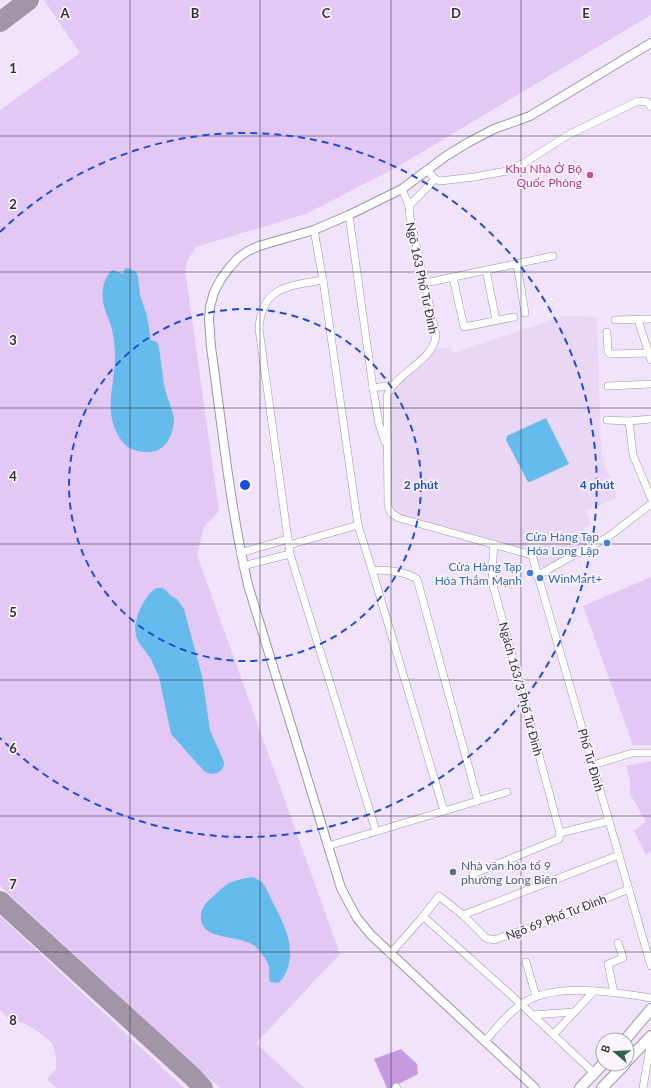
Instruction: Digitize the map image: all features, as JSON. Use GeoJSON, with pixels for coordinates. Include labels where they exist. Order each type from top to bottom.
{"type":"FeatureCollection","features":[{"type":"Feature","properties":{"kind":"main road"},"geometry":{"type":"LineString","coordinates":[[632,1032],[651,1009]]}},
{"type":"Feature","properties":{"kind":"main road"},"geometry":{"type":"LineString","coordinates":[[635,1053],[651,1036]]}},
{"type":"Feature","properties":{"kind":"main road"},"geometry":{"type":"LineString","coordinates":[[602,1088],[617,1072]]}},
{"type":"Feature","properties":{"kind":"main road"},"geometry":{"type":"LineString","coordinates":[[580,1088],[594,1073]]}},
{"type":"Feature","properties":{"kind":"street"},"geometry":{"type":"LineString","coordinates":[[535,1088],[390,954],[362,925],[351,909],[341,888],[248,585],[240,553],[211,346],[209,319],[210,307],[214,292],[221,279],[238,258],[248,251],[259,246],[314,230],[402,189],[446,156],[468,142],[494,129],[530,116],[651,43]]}},
{"type":"Feature","properties":{"kind":"street"},"geometry":{"type":"LineString","coordinates":[[427,170],[435,179],[440,181],[489,175],[507,171],[524,163],[568,135],[638,101],[647,102],[651,107]]}},
{"type":"Feature","properties":{"kind":"street"},"geometry":{"type":"LineString","coordinates":[[409,206],[435,179]]}},
{"type":"Feature","properties":{"kind":"street","name":"Ngõ 163 Phố Tư Đình"},"geometry":{"type":"LineString","coordinates":[[402,189],[409,206],[424,283],[436,332],[435,340],[420,360],[393,385],[389,392],[387,400],[387,502],[389,510],[399,518],[532,555]]}},
{"type":"Feature","properties":{"kind":"street"},"geometry":{"type":"LineString","coordinates":[[349,215],[373,388],[379,424],[387,449]]}},
{"type":"Feature","properties":{"kind":"street"},"geometry":{"type":"LineString","coordinates":[[314,230],[323,280],[358,525],[444,811]]}},
{"type":"Feature","properties":{"kind":"street"},"geometry":{"type":"LineString","coordinates":[[424,283],[553,256]]}},
{"type":"Feature","properties":{"kind":"street"},"geometry":{"type":"LineString","coordinates":[[516,264],[525,313]]}},
{"type":"Feature","properties":{"kind":"street"},"geometry":{"type":"LineString","coordinates":[[486,270],[496,320]]}},
{"type":"Feature","properties":{"kind":"street"},"geometry":{"type":"LineString","coordinates":[[453,277],[464,327],[514,317]]}},
{"type":"Feature","properties":{"kind":"street"},"geometry":{"type":"LineString","coordinates":[[323,280],[280,290],[269,297],[263,306],[259,317],[258,329],[290,554],[376,831]]}},
{"type":"Feature","properties":{"kind":"street"},"geometry":{"type":"LineString","coordinates":[[615,320],[651,319]]}},
{"type":"Feature","properties":{"kind":"street"},"geometry":{"type":"LineString","coordinates":[[607,332],[609,353],[650,356],[638,320]]}},
{"type":"Feature","properties":{"kind":"street"},"geometry":{"type":"LineString","coordinates":[[608,386],[651,384]]}},
{"type":"Feature","properties":{"kind":"street"},"geometry":{"type":"LineString","coordinates":[[373,388],[393,385]]}},
{"type":"Feature","properties":{"kind":"street"},"geometry":{"type":"LineString","coordinates":[[607,420],[629,421],[651,419]]}},
{"type":"Feature","properties":{"kind":"street"},"geometry":{"type":"LineString","coordinates":[[629,421],[633,455],[651,498]]}},
{"type":"Feature","properties":{"kind":"street"},"geometry":{"type":"LineString","coordinates":[[538,576],[563,561],[608,538],[651,504]]}},
{"type":"Feature","properties":{"kind":"street"},"geometry":{"type":"LineString","coordinates":[[240,553],[358,525]]}},
{"type":"Feature","properties":{"kind":"street","name":"Ngách 163/3 Phố Tư Đình"},"geometry":{"type":"LineString","coordinates":[[494,544],[492,572],[493,585],[560,833]]}},
{"type":"Feature","properties":{"kind":"street"},"geometry":{"type":"LineString","coordinates":[[243,566],[290,554]]}},
{"type":"Feature","properties":{"kind":"street","name":"Phố Tư Đình"},"geometry":{"type":"LineString","coordinates":[[532,555],[651,966]]}},
{"type":"Feature","properties":{"kind":"street"},"geometry":{"type":"LineString","coordinates":[[372,570],[389,570],[410,575],[417,579],[478,801]]}},
{"type":"Feature","properties":{"kind":"street"},"geometry":{"type":"LineString","coordinates":[[592,765],[632,753],[651,752]]}},
{"type":"Feature","properties":{"kind":"street"},"geometry":{"type":"LineString","coordinates":[[328,846],[507,792]]}},
{"type":"Feature","properties":{"kind":"street"},"geometry":{"type":"LineString","coordinates":[[473,874],[559,838],[560,833],[609,821]]}},
{"type":"Feature","properties":{"kind":"street"},"geometry":{"type":"LineString","coordinates":[[390,954],[439,896],[463,915],[619,855]]}},
{"type":"Feature","properties":{"kind":"street","name":"Ngõ 69 Phố Tư Đình"},"geometry":{"type":"LineString","coordinates":[[463,915],[490,940],[500,939],[558,918],[629,889]]}},
{"type":"Feature","properties":{"kind":"street"},"geometry":{"type":"LineString","coordinates":[[421,919],[425,918],[554,1034],[594,1073]]}},
{"type":"Feature","properties":{"kind":"street"},"geometry":{"type":"LineString","coordinates":[[614,993],[608,964],[623,958],[618,943]]}},
{"type":"Feature","properties":{"kind":"street"},"geometry":{"type":"LineString","coordinates":[[526,962],[536,996]]}},
{"type":"Feature","properties":{"kind":"street"},"geometry":{"type":"LineString","coordinates":[[485,1041],[514,1010],[521,1004],[536,996],[573,990],[651,998]]}},
{"type":"Feature","properties":{"kind":"street"},"geometry":{"type":"LineString","coordinates":[[554,1034],[594,991]]}},
{"type":"Feature","properties":{"kind":"street"},"geometry":{"type":"LineString","coordinates":[[533,1015],[574,1012]]}},
{"type":"Feature","properties":{"kind":"street"},"geometry":{"type":"LineString","coordinates":[[643,1088],[650,1055],[651,1041]]}},
{"type":"Feature","properties":{"kind":"shaded area"},"geometry":{"type":"Polygon","coordinates":[[[44,0],[651,0],[651,15],[397,167],[306,214],[196,247],[188,260],[185,269],[219,511],[204,527],[197,555],[340,954],[256,1043],[304,1088],[220,1088],[0,886],[0,110],[80,53],[44,0]]]}},
{"type":"Feature","properties":{"kind":"shaded area"},"geometry":{"type":"Polygon","coordinates":[[[564,316],[597,317],[601,449],[604,462],[618,497],[586,511],[591,524],[584,528],[592,544],[545,567],[541,566],[535,557],[541,555],[542,552],[538,542],[520,548],[513,547],[402,515],[395,511],[391,503],[390,393],[399,381],[431,351],[451,347],[453,353],[564,316]]]}},
{"type":"Feature","properties":{"kind":"shaded area"},"geometry":{"type":"Polygon","coordinates":[[[651,577],[651,745],[633,745],[583,606],[651,577]]]}},
{"type":"Feature","properties":{"kind":"shaded area"},"geometry":{"type":"Polygon","coordinates":[[[651,761],[651,851],[646,855],[634,831],[646,822],[630,794],[630,780],[626,766],[651,761]]]}},
{"type":"Feature","properties":{"kind":"shaded area"},"geometry":{"type":"Polygon","coordinates":[[[0,916],[184,1088],[56,1088],[47,1079],[56,1069],[56,1056],[52,1043],[24,1023],[10,1020],[0,1010],[0,916]]]}},
{"type":"Feature","properties":{"kind":"shaded area"},"geometry":{"type":"Polygon","coordinates":[[[401,1049],[417,1064],[418,1074],[391,1088],[387,1088],[374,1059],[401,1049]]]}},
{"type":"Feature","properties":{"kind":"water"},"geometry":{"type":"Polygon","coordinates":[[[127,268],[135,271],[138,276],[140,295],[147,316],[151,340],[157,342],[159,348],[163,380],[174,419],[172,433],[167,443],[159,449],[150,452],[136,451],[124,443],[114,427],[112,417],[111,397],[115,368],[115,347],[111,326],[102,297],[105,280],[109,273],[112,270],[123,274],[124,270],[127,268]]]}},
{"type":"Feature","properties":{"kind":"water"},"geometry":{"type":"Polygon","coordinates":[[[546,418],[569,464],[528,482],[506,440],[507,436],[546,418]]]}},
{"type":"Feature","properties":{"kind":"water"},"geometry":{"type":"Polygon","coordinates":[[[156,588],[166,590],[171,596],[177,599],[184,609],[202,676],[210,730],[224,762],[222,769],[214,774],[204,771],[171,734],[159,677],[151,659],[139,643],[136,636],[135,626],[138,614],[149,594],[156,588]]]}},
{"type":"Feature","properties":{"kind":"water"},"geometry":{"type":"Polygon","coordinates":[[[253,877],[262,882],[266,888],[285,928],[288,938],[290,959],[283,978],[278,983],[270,982],[268,965],[258,949],[252,944],[210,932],[204,927],[201,920],[201,912],[205,905],[224,887],[229,883],[253,877]]]}},
{"type":"Feature","properties":{"kind":"taxiway"},"geometry":{"type":"LineString","coordinates":[[0,22],[29,0]]}},
{"type":"Feature","properties":{"kind":"taxiway"},"geometry":{"type":"LineString","coordinates":[[0,901],[193,1077],[203,1088]]}},
{"type":"Feature","properties":{"kind":"place","name":"Khu Nhà Ở Bộ Quốc Phòng"},"geometry":{"type":"Point","coordinates":[590,175]}},
{"type":"Feature","properties":{"kind":"place","name":"Cửa Hàng Tạp Hóa Long Lập"},"geometry":{"type":"Point","coordinates":[607,543]}},
{"type":"Feature","properties":{"kind":"place","name":"Cửa Hàng Tạp Hóa Thắm Mạnh"},"geometry":{"type":"Point","coordinates":[530,573]}},
{"type":"Feature","properties":{"kind":"place","name":"WinMart+"},"geometry":{"type":"Point","coordinates":[540,578]}},
{"type":"Feature","properties":{"kind":"place","name":"Nhà văn hóa tổ 9 phường Long Biên"},"geometry":{"type":"Point","coordinates":[453,872]}}]}
